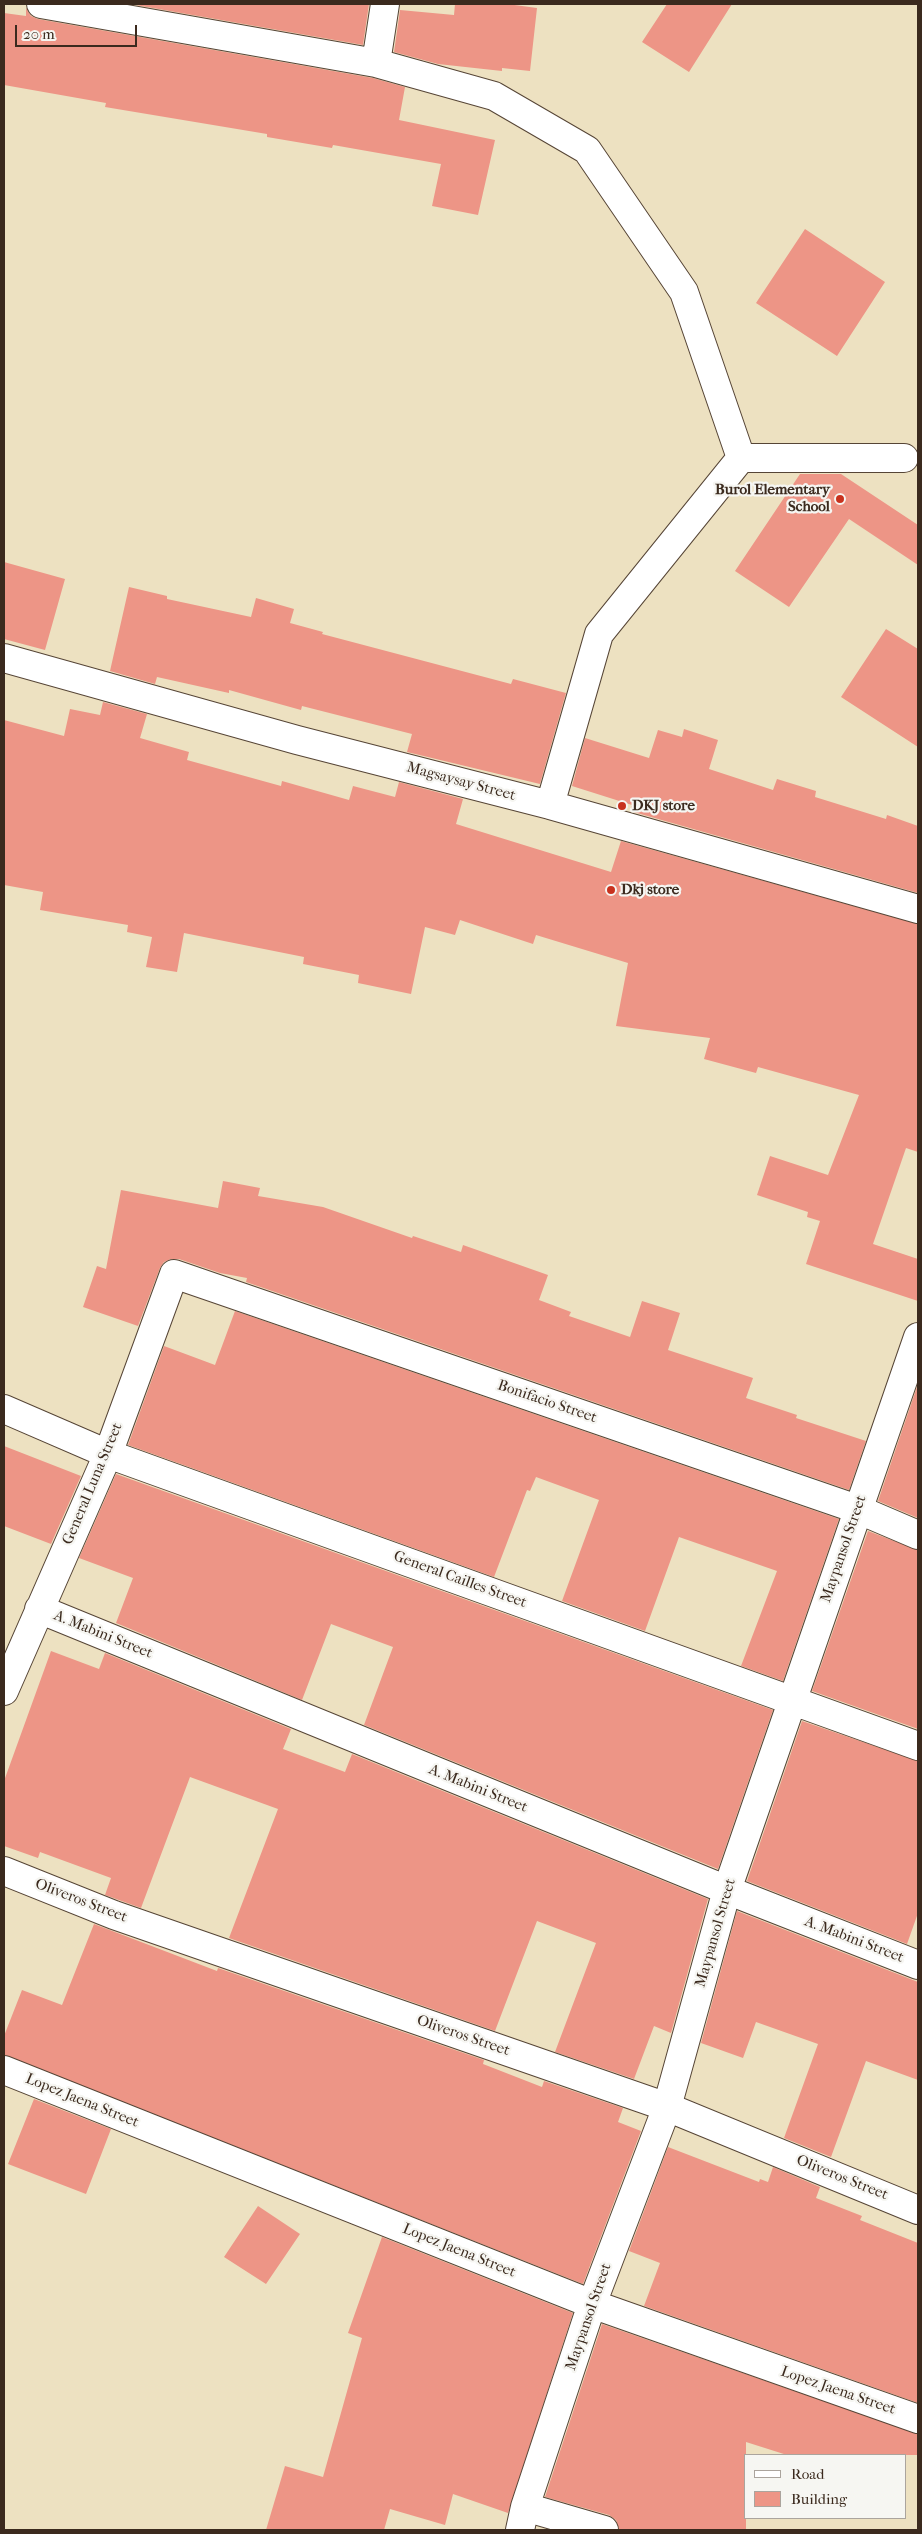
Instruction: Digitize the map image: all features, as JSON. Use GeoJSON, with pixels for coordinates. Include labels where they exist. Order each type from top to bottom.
{"type":"FeatureCollection","features":[{"type":"Feature","properties":{"kind":"street"},"geometry":{"type":"LineString","coordinates":[[41,4],[376,63],[494,96],[587,150],[684,292],[741,458]]}},
{"type":"Feature","properties":{"kind":"street"},"geometry":{"type":"LineString","coordinates":[[376,63],[384,4]]}},
{"type":"Feature","properties":{"kind":"street"},"geometry":{"type":"LineString","coordinates":[[741,458],[904,458]]}},
{"type":"Feature","properties":{"kind":"street"},"geometry":{"type":"LineString","coordinates":[[550,805],[599,634],[741,458]]}},
{"type":"Feature","properties":{"kind":"street","name":"Magsaysay Street"},"geometry":{"type":"LineString","coordinates":[[4,658],[297,740],[550,805],[918,909]]}},
{"type":"Feature","properties":{"kind":"street","name":"General Luna Street"},"geometry":{"type":"LineString","coordinates":[[4,1691],[108,1454],[174,1274]]}},
{"type":"Feature","properties":{"kind":"street","name":"Bonifacio Street"},"geometry":{"type":"LineString","coordinates":[[174,1274],[857,1509],[918,1535]]}},
{"type":"Feature","properties":{"kind":"street","name":"Maypansol Street"},"geometry":{"type":"LineString","coordinates":[[522,2519],[592,2304],[667,2107],[727,1890],[857,1509],[918,1337]]}},
{"type":"Feature","properties":{"kind":"street","name":"General Cailles Street"},"geometry":{"type":"LineString","coordinates":[[4,1409],[108,1454],[918,1746]]}},
{"type":"Feature","properties":{"kind":"street","name":"A. Mabini Street"},"geometry":{"type":"LineString","coordinates":[[40,1609],[727,1890],[918,1965]]}},
{"type":"Feature","properties":{"kind":"street","name":"Oliveros Street"},"geometry":{"type":"LineString","coordinates":[[4,1871],[114,1915],[667,2107],[918,2210]]}},
{"type":"Feature","properties":{"kind":"street","name":"Lopez Jaena Street"},"geometry":{"type":"LineString","coordinates":[[4,2070],[592,2304],[918,2419]]}},
{"type":"Feature","properties":{"kind":"street"},"geometry":{"type":"LineString","coordinates":[[522,2519],[604,2530]]}},
{"type":"Feature","properties":{"kind":"building"},"geometry":{"type":"Polygon","coordinates":[[[130,4],[369,4],[363,45],[130,4]]]}},
{"type":"Feature","properties":{"kind":"building"},"geometry":{"type":"Polygon","coordinates":[[[455,4],[507,4],[537,8],[530,71],[502,68],[502,71],[438,64],[394,52],[400,10],[454,15],[455,4]]]}},
{"type":"Feature","properties":{"kind":"building"},"geometry":{"type":"Polygon","coordinates":[[[667,4],[732,4],[689,72],[642,42],[667,4]]]}},
{"type":"Feature","properties":{"kind":"building"},"geometry":{"type":"Polygon","coordinates":[[[26,8],[31,16],[38,19],[373,78],[405,87],[399,120],[495,140],[478,215],[432,206],[441,164],[333,145],[332,148],[267,137],[267,134],[105,107],[106,103],[4,85],[4,13],[26,16],[26,8]]]}},
{"type":"Feature","properties":{"kind":"building"},"geometry":{"type":"Polygon","coordinates":[[[805,229],[885,282],[837,356],[756,303],[805,229]]]}},
{"type":"Feature","properties":{"kind":"building"},"geometry":{"type":"Polygon","coordinates":[[[800,474],[841,474],[918,525],[918,565],[849,519],[789,607],[735,571],[800,474]]]}},
{"type":"Feature","properties":{"kind":"building"},"geometry":{"type":"Polygon","coordinates":[[[4,562],[65,579],[45,650],[4,639],[4,562]]]}},
{"type":"Feature","properties":{"kind":"building"},"geometry":{"type":"Polygon","coordinates":[[[129,587],[167,596],[167,599],[251,617],[256,598],[294,609],[290,623],[323,632],[322,634],[511,684],[513,679],[566,693],[540,784],[407,752],[412,734],[302,706],[301,710],[229,690],[229,693],[157,677],[155,684],[110,671],[129,587]]]}},
{"type":"Feature","properties":{"kind":"building"},"geometry":{"type":"Polygon","coordinates":[[[886,629],[918,649],[918,747],[841,697],[886,629]]]}},
{"type":"Feature","properties":{"kind":"building"},"geometry":{"type":"Polygon","coordinates":[[[103,702],[147,714],[140,738],[189,752],[187,760],[281,786],[282,781],[349,800],[353,786],[395,797],[399,782],[463,799],[456,824],[611,872],[621,841],[918,924],[918,1152],[906,1148],[873,1244],[918,1259],[918,1301],[806,1264],[820,1221],[807,1217],[808,1212],[757,1195],[770,1156],[828,1175],[859,1095],[758,1067],[756,1073],[704,1059],[710,1038],[616,1026],[628,963],[536,935],[533,944],[460,920],[455,935],[425,927],[411,994],[358,983],[359,975],[303,964],[304,957],[184,933],[177,972],[146,967],[152,937],[127,932],[128,925],[40,910],[43,892],[4,885],[4,720],[64,736],[70,709],[100,715],[103,702]]]}},
{"type":"Feature","properties":{"kind":"building"},"geometry":{"type":"Polygon","coordinates":[[[684,729],[718,740],[709,769],[773,790],[777,779],[816,791],[815,797],[886,819],[887,815],[918,826],[918,893],[630,811],[632,805],[572,786],[585,738],[649,758],[658,730],[682,737],[684,729]]]}},
{"type":"Feature","properties":{"kind":"building"},"geometry":{"type":"Polygon","coordinates":[[[223,1181],[260,1188],[258,1196],[323,1207],[412,1238],[413,1236],[461,1252],[463,1245],[548,1275],[539,1300],[571,1312],[569,1316],[630,1337],[642,1301],[680,1313],[668,1350],[753,1378],[746,1398],[797,1415],[796,1418],[866,1441],[849,1490],[246,1282],[247,1278],[220,1273],[179,1259],[171,1259],[164,1262],[160,1268],[138,1326],[83,1307],[97,1266],[106,1269],[121,1190],[218,1208],[223,1181]]]}},
{"type":"Feature","properties":{"kind":"building"},"geometry":{"type":"Polygon","coordinates":[[[235,1311],[839,1519],[783,1681],[741,1666],[777,1571],[679,1537],[645,1631],[562,1601],[599,1500],[536,1477],[530,1491],[527,1490],[494,1577],[128,1445],[164,1346],[215,1365],[235,1311]]]}},
{"type":"Feature","properties":{"kind":"building"},"geometry":{"type":"Polygon","coordinates":[[[918,1384],[918,1518],[878,1501],[918,1384]]]}},
{"type":"Feature","properties":{"kind":"building"},"geometry":{"type":"Polygon","coordinates":[[[4,1446],[81,1476],[51,1544],[4,1526],[4,1446]]]}},
{"type":"Feature","properties":{"kind":"building"},"geometry":{"type":"Polygon","coordinates":[[[116,1474],[773,1710],[718,1869],[364,1725],[393,1647],[331,1624],[302,1700],[116,1623],[133,1578],[79,1558],[116,1474]]]}},
{"type":"Feature","properties":{"kind":"building"},"geometry":{"type":"Polygon","coordinates":[[[868,1531],[918,1550],[918,1729],[812,1691],[868,1531]]]}},
{"type":"Feature","properties":{"kind":"building"},"geometry":{"type":"Polygon","coordinates":[[[51,1651],[99,1669],[105,1653],[291,1729],[283,1749],[345,1772],[352,1754],[708,1899],[671,2033],[654,2026],[634,2079],[555,2052],[596,1943],[537,1921],[495,2031],[229,1938],[278,1809],[190,1777],[141,1908],[105,1895],[111,1878],[40,1852],[38,1858],[4,1846],[4,1781],[51,1651]]]}},
{"type":"Feature","properties":{"kind":"building"},"geometry":{"type":"Polygon","coordinates":[[[802,1721],[918,1761],[918,1913],[907,1944],[747,1881],[802,1721]]]}},
{"type":"Feature","properties":{"kind":"building"},"geometry":{"type":"Polygon","coordinates":[[[737,1911],[918,1982],[918,2080],[866,2061],[831,2157],[784,2138],[818,2044],[756,2022],[743,2058],[701,2043],[737,1911]]]}},
{"type":"Feature","properties":{"kind":"building"},"geometry":{"type":"Polygon","coordinates":[[[94,1924],[217,1971],[218,1968],[484,2060],[483,2064],[542,2087],[544,2081],[623,2108],[618,2122],[641,2131],[583,2284],[4,2055],[4,2036],[22,1990],[62,2005],[94,1924]]]}},
{"type":"Feature","properties":{"kind":"building"},"geometry":{"type":"Polygon","coordinates":[[[34,2099],[111,2129],[86,2194],[8,2164],[34,2099]]]}},
{"type":"Feature","properties":{"kind":"building"},"geometry":{"type":"Polygon","coordinates":[[[668,2147],[759,2182],[760,2179],[768,2182],[773,2167],[820,2187],[816,2198],[862,2216],[860,2220],[918,2243],[918,2403],[644,2306],[660,2263],[629,2251],[668,2147]]]}},
{"type":"Feature","properties":{"kind":"building"},"geometry":{"type":"Polygon","coordinates":[[[258,2206],[300,2234],[266,2284],[224,2257],[258,2206]]]}},
{"type":"Feature","properties":{"kind":"building"},"geometry":{"type":"Polygon","coordinates":[[[382,2237],[573,2313],[508,2513],[453,2494],[445,2525],[390,2509],[384,2530],[266,2530],[285,2466],[323,2477],[362,2338],[348,2333],[382,2237]]]}},
{"type":"Feature","properties":{"kind":"building"},"geometry":{"type":"Polygon","coordinates":[[[602,2324],[918,2434],[918,2455],[784,2454],[746,2442],[746,2454],[744,2454],[744,2519],[746,2519],[746,2530],[619,2530],[616,2520],[609,2515],[545,2497],[602,2324]]]}},
{"type":"Feature","properties":{"kind":"place","name":"Burol Elementary School"},"geometry":{"type":"Point","coordinates":[840,499]}},
{"type":"Feature","properties":{"kind":"place","name":"DKJ store"},"geometry":{"type":"Point","coordinates":[622,806]}},
{"type":"Feature","properties":{"kind":"place","name":"Dkj store"},"geometry":{"type":"Point","coordinates":[611,890]}}]}
